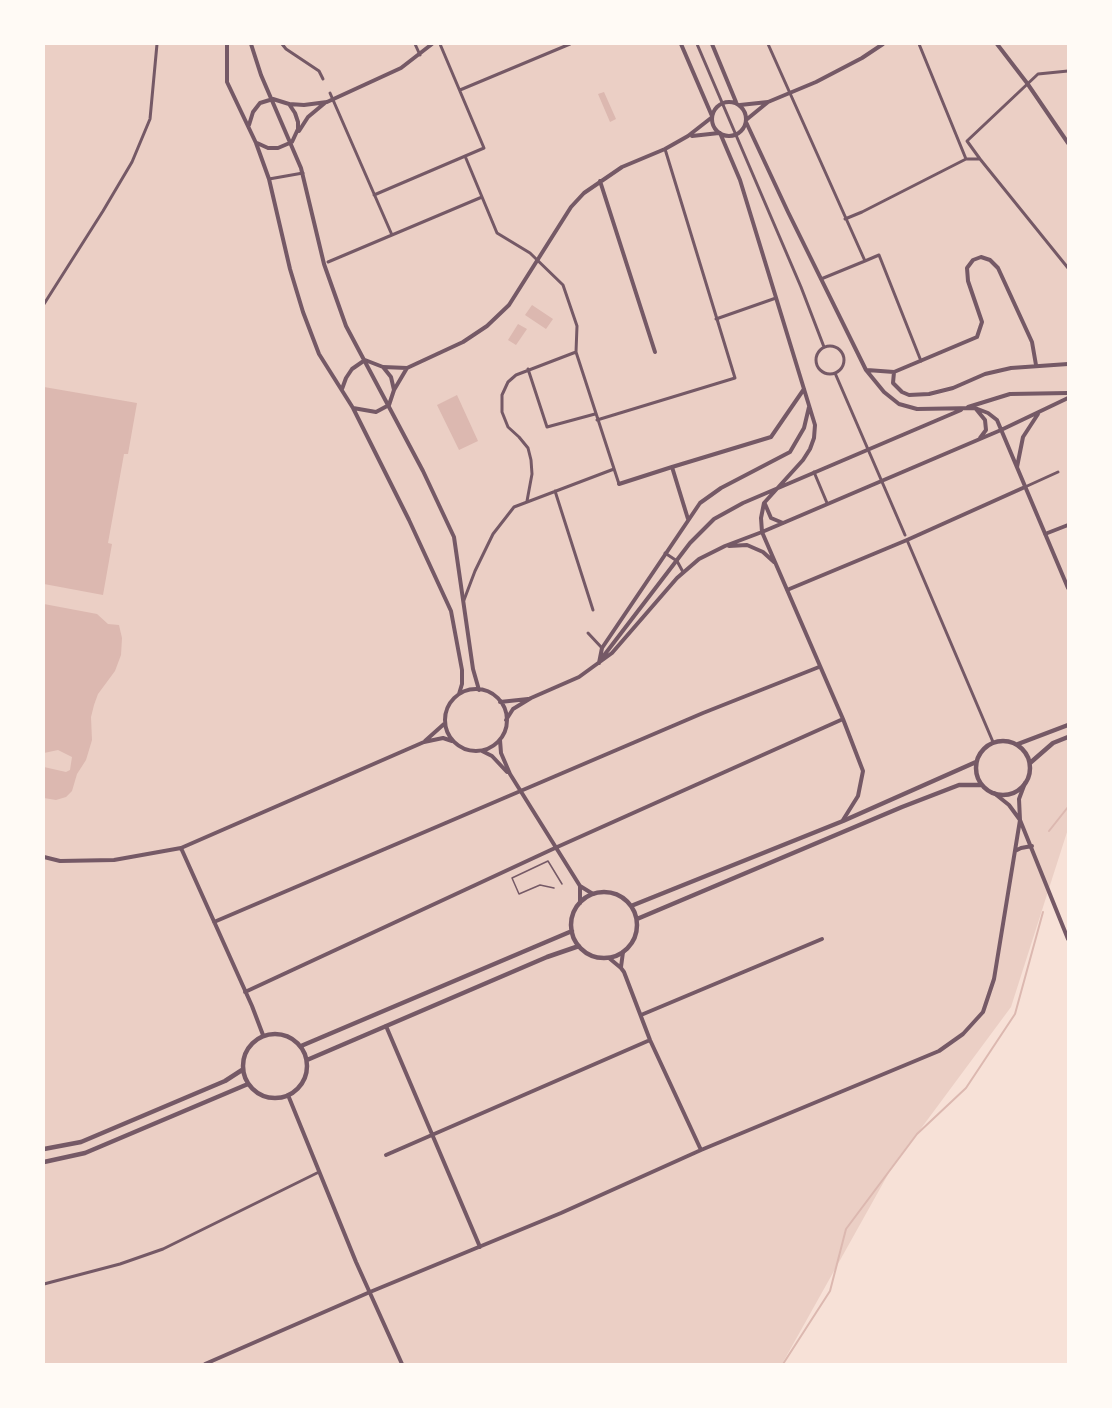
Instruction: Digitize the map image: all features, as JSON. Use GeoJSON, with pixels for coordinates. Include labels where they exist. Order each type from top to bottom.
{"type":"FeatureCollection","features":[{"type":"Feature","properties":{"kind":"street"},"geometry":{"type":"LineString","coordinates":[[44,304],[132,162],[150,119],[151,64],[157,44]]}},
{"type":"Feature","properties":{"kind":"street"},"geometry":{"type":"LineString","coordinates":[[227,44],[227,82],[256,143],[269,179],[290,269],[319,354],[352,408],[452,611],[462,670],[459,694],[448,707],[445,723],[452,741]]}},
{"type":"Feature","properties":{"kind":"street"},"geometry":{"type":"LineString","coordinates":[[251,44],[261,75],[292,142],[303,173],[324,264],[346,326],[389,405],[454,537],[473,669],[479,690]]}},
{"type":"Feature","properties":{"kind":"street"},"geometry":{"type":"LineString","coordinates":[[282,44],[286,50],[319,71],[323,79]]}},
{"type":"Feature","properties":{"kind":"street"},"geometry":{"type":"LineString","coordinates":[[415,44],[420,55]]}},
{"type":"Feature","properties":{"kind":"street"},"geometry":{"type":"LineString","coordinates":[[256,143],[268,148],[278,148],[292,142],[308,117],[327,102],[401,68],[432,44]]}},
{"type":"Feature","properties":{"kind":"street"},"geometry":{"type":"LineString","coordinates":[[374,195],[484,148],[440,44]]}},
{"type":"Feature","properties":{"kind":"street"},"geometry":{"type":"LineString","coordinates":[[460,90],[570,44]]}},
{"type":"Feature","properties":{"kind":"street"},"geometry":{"type":"LineString","coordinates":[[681,44],[712,117],[714,127],[719,133],[740,180],[815,425],[810,449],[803,460],[764,503],[761,518],[762,532],[843,719],[863,771],[858,796],[843,821]]}},
{"type":"Feature","properties":{"kind":"street"},"geometry":{"type":"LineString","coordinates":[[697,44],[824,347]]}},
{"type":"Feature","properties":{"kind":"street"},"geometry":{"type":"LineString","coordinates":[[712,44],[738,104],[745,112],[746,121],[866,370],[884,392],[899,404],[917,409],[975,408],[988,413],[997,420],[1068,588]]}},
{"type":"Feature","properties":{"kind":"street"},"geometry":{"type":"LineString","coordinates":[[768,44],[844,219],[865,261]]}},
{"type":"Feature","properties":{"kind":"street"},"geometry":{"type":"LineString","coordinates":[[688,136],[719,133],[728,136],[735,135],[742,130],[746,121],[768,102],[816,82],[884,44]]}},
{"type":"Feature","properties":{"kind":"street"},"geometry":{"type":"LineString","coordinates":[[919,44],[966,159]]}},
{"type":"Feature","properties":{"kind":"street"},"geometry":{"type":"LineString","coordinates":[[996,44],[1027,83],[1068,143]]}},
{"type":"Feature","properties":{"kind":"street"},"geometry":{"type":"LineString","coordinates":[[1068,71],[1038,74],[968,141],[1068,268]]}},
{"type":"Feature","properties":{"kind":"street"},"geometry":{"type":"LineString","coordinates":[[330,93],[392,235]]}},
{"type":"Feature","properties":{"kind":"street"},"geometry":{"type":"LineString","coordinates":[[248,126],[253,112],[260,103],[273,99],[289,104],[304,105],[327,102]]}},
{"type":"Feature","properties":{"kind":"street"},"geometry":{"type":"LineString","coordinates":[[365,360],[382,367],[407,368],[463,342],[487,326],[508,305],[571,207],[584,193],[622,166],[665,149],[688,136],[712,117],[715,108],[722,102],[738,104],[768,102]]}},
{"type":"Feature","properties":{"kind":"street"},"geometry":{"type":"LineString","coordinates":[[289,104],[298,122],[298,129],[292,142]]}},
{"type":"Feature","properties":{"kind":"street"},"geometry":{"type":"LineString","coordinates":[[597,420],[735,378],[665,149]]}},
{"type":"Feature","properties":{"kind":"street"},"geometry":{"type":"LineString","coordinates":[[465,156],[497,233],[537,259],[563,285],[577,326],[576,352],[620,484],[771,437],[804,388]]}},
{"type":"Feature","properties":{"kind":"street"},"geometry":{"type":"LineString","coordinates":[[844,219],[966,159],[980,159]]}},
{"type":"Feature","properties":{"kind":"street"},"geometry":{"type":"LineString","coordinates":[[269,179],[303,173]]}},
{"type":"Feature","properties":{"kind":"street"},"geometry":{"type":"LineString","coordinates":[[600,181],[655,352]]}},
{"type":"Feature","properties":{"kind":"street"},"geometry":{"type":"LineString","coordinates":[[328,262],[482,197]]}},
{"type":"Feature","properties":{"kind":"street"},"geometry":{"type":"LineString","coordinates":[[821,279],[879,255],[922,362]]}},
{"type":"Feature","properties":{"kind":"street"},"geometry":{"type":"LineString","coordinates":[[866,370],[894,372],[977,337],[982,321],[968,281],[967,268],[973,260],[981,257],[990,260],[998,268],[1032,342],[1036,365]]}},
{"type":"Feature","properties":{"kind":"street"},"geometry":{"type":"LineString","coordinates":[[716,319],[776,298]]}},
{"type":"Feature","properties":{"kind":"street"},"geometry":{"type":"LineString","coordinates":[[833,345],[843,354],[844,363],[839,371],[824,373],[817,365],[817,355],[824,347],[833,345]]}},
{"type":"Feature","properties":{"kind":"street"},"geometry":{"type":"LineString","coordinates":[[527,502],[532,474],[531,460],[528,448],[508,428],[502,411],[502,395],[508,382],[516,375],[576,352]]}},
{"type":"Feature","properties":{"kind":"street"},"geometry":{"type":"LineString","coordinates":[[342,389],[352,369],[365,360]]}},
{"type":"Feature","properties":{"kind":"street"},"geometry":{"type":"LineString","coordinates":[[894,372],[893,384],[909,395],[928,394],[953,388],[985,374],[1011,368],[1068,364]]}},
{"type":"Feature","properties":{"kind":"street"},"geometry":{"type":"LineString","coordinates":[[382,367],[391,377],[394,390]]}},
{"type":"Feature","properties":{"kind":"street"},"geometry":{"type":"LineString","coordinates":[[352,408],[376,412],[389,405],[394,390],[407,368]]}},
{"type":"Feature","properties":{"kind":"street"},"geometry":{"type":"LineString","coordinates":[[528,369],[547,427],[595,414]]}},
{"type":"Feature","properties":{"kind":"street"},"geometry":{"type":"LineString","coordinates":[[835,373],[905,535]]}},
{"type":"Feature","properties":{"kind":"street"},"geometry":{"type":"LineString","coordinates":[[598,664],[690,543],[714,519],[743,503],[963,409],[1010,394],[1068,396]]}},
{"type":"Feature","properties":{"kind":"street"},"geometry":{"type":"LineString","coordinates":[[506,720],[513,710],[531,698],[579,677],[612,653],[683,572],[699,559],[1001,430],[1068,396]]}},
{"type":"Feature","properties":{"kind":"street"},"geometry":{"type":"LineString","coordinates":[[598,664],[602,648],[700,503],[712,493],[790,452],[804,428],[810,406]]}},
{"type":"Feature","properties":{"kind":"street"},"geometry":{"type":"LineString","coordinates":[[975,408],[985,420],[986,430],[980,439]]}},
{"type":"Feature","properties":{"kind":"street"},"geometry":{"type":"LineString","coordinates":[[1017,468],[1023,437],[1038,413]]}},
{"type":"Feature","properties":{"kind":"street"},"geometry":{"type":"LineString","coordinates":[[672,467],[688,519]]}},
{"type":"Feature","properties":{"kind":"street"},"geometry":{"type":"LineString","coordinates":[[463,603],[493,534],[514,507],[614,469]]}},
{"type":"Feature","properties":{"kind":"street"},"geometry":{"type":"LineString","coordinates":[[814,472],[828,503]]}},
{"type":"Feature","properties":{"kind":"street"},"geometry":{"type":"LineString","coordinates":[[787,590],[907,540],[1058,472]]}},
{"type":"Feature","properties":{"kind":"street"},"geometry":{"type":"LineString","coordinates":[[555,491],[593,610]]}},
{"type":"Feature","properties":{"kind":"street"},"geometry":{"type":"LineString","coordinates":[[764,503],[771,518],[784,523]]}},
{"type":"Feature","properties":{"kind":"street"},"geometry":{"type":"LineString","coordinates":[[1045,534],[1068,525]]}},
{"type":"Feature","properties":{"kind":"street"},"geometry":{"type":"LineString","coordinates":[[907,540],[993,742]]}},
{"type":"Feature","properties":{"kind":"street"},"geometry":{"type":"LineString","coordinates":[[725,546],[747,545],[762,552],[776,565]]}},
{"type":"Feature","properties":{"kind":"street"},"geometry":{"type":"LineString","coordinates":[[665,553],[676,561],[683,572]]}},
{"type":"Feature","properties":{"kind":"street"},"geometry":{"type":"LineString","coordinates":[[588,633],[602,648]]}},
{"type":"Feature","properties":{"kind":"street"},"geometry":{"type":"LineString","coordinates":[[214,922],[704,713],[819,667]]}},
{"type":"Feature","properties":{"kind":"street"},"geometry":{"type":"LineString","coordinates":[[459,694],[479,690],[487,692],[500,702],[505,710],[505,730],[500,739],[482,751]]}},
{"type":"Feature","properties":{"kind":"street"},"geometry":{"type":"LineString","coordinates":[[500,702],[531,698]]}},
{"type":"Feature","properties":{"kind":"street"},"geometry":{"type":"LineString","coordinates":[[245,992],[555,848],[843,719]]}},
{"type":"Feature","properties":{"kind":"street"},"geometry":{"type":"LineString","coordinates":[[423,742],[445,723]]}},
{"type":"Feature","properties":{"kind":"street"},"geometry":{"type":"LineString","coordinates":[[1018,744],[1068,725]]}},
{"type":"Feature","properties":{"kind":"street"},"geometry":{"type":"LineString","coordinates":[[1030,763],[1053,743],[1068,737]]}},
{"type":"Feature","properties":{"kind":"street"},"geometry":{"type":"LineString","coordinates":[[44,858],[60,861],[114,860],[181,848],[423,742],[443,738],[466,750],[482,751],[492,756],[510,774]]}},
{"type":"Feature","properties":{"kind":"street"},"geometry":{"type":"LineString","coordinates":[[500,739],[501,753],[510,774],[580,886],[592,894]]}},
{"type":"Feature","properties":{"kind":"street"},"geometry":{"type":"LineString","coordinates":[[205,1365],[370,1292],[561,1213],[700,1150],[939,1051],[963,1034],[983,1012],[994,979],[1020,820],[1019,799],[1030,770],[1030,763],[1024,749],[1018,744],[1006,740],[993,742],[982,750],[976,762],[977,778],[981,784],[1009,805],[1020,820],[1038,859],[1068,939]]}},
{"type":"Feature","properties":{"kind":"street"},"geometry":{"type":"LineString","coordinates":[[631,906],[843,821],[976,762]]}},
{"type":"Feature","properties":{"kind":"street"},"geometry":{"type":"LineString","coordinates":[[994,793],[1011,794],[1025,783]]}},
{"type":"Feature","properties":{"kind":"street"},"geometry":{"type":"LineString","coordinates":[[636,919],[902,807],[959,785],[981,784]]}},
{"type":"Feature","properties":{"kind":"street"},"geometry":{"type":"LineString","coordinates":[[1015,851],[1032,846]]}},
{"type":"Feature","properties":{"kind":"street"},"geometry":{"type":"LineString","coordinates":[[181,848],[263,1035]]}},
{"type":"Feature","properties":{"kind":"street"},"geometry":{"type":"LineString","coordinates":[[580,886],[580,903]]}},
{"type":"Feature","properties":{"kind":"street"},"geometry":{"type":"LineString","coordinates":[[603,892],[624,898],[631,906],[636,919],[635,938],[623,952],[609,958],[587,953],[579,946],[572,931],[574,911],[592,894],[603,892]]}},
{"type":"Feature","properties":{"kind":"street"},"geometry":{"type":"LineString","coordinates":[[301,1046],[572,931]]}},
{"type":"Feature","properties":{"kind":"street"},"geometry":{"type":"LineString","coordinates":[[640,1015],[822,939]]}},
{"type":"Feature","properties":{"kind":"street"},"geometry":{"type":"LineString","coordinates":[[307,1060],[385,1025],[579,946]]}},
{"type":"Feature","properties":{"kind":"street"},"geometry":{"type":"LineString","coordinates":[[621,968],[623,952]]}},
{"type":"Feature","properties":{"kind":"street"},"geometry":{"type":"LineString","coordinates":[[609,958],[621,968],[650,1040],[700,1150]]}},
{"type":"Feature","properties":{"kind":"street"},"geometry":{"type":"LineString","coordinates":[[385,1025],[480,1246]]}},
{"type":"Feature","properties":{"kind":"street"},"geometry":{"type":"LineString","coordinates":[[283,1034],[301,1046],[307,1060],[307,1071],[297,1089],[277,1098],[266,1097],[256,1092],[248,1084],[242,1070],[243,1059],[246,1049],[254,1041],[263,1035],[283,1034]]}},
{"type":"Feature","properties":{"kind":"street"},"geometry":{"type":"LineString","coordinates":[[386,1155],[650,1040]]}},
{"type":"Feature","properties":{"kind":"street"},"geometry":{"type":"LineString","coordinates":[[44,1149],[81,1142],[225,1081],[242,1070]]}},
{"type":"Feature","properties":{"kind":"street"},"geometry":{"type":"LineString","coordinates":[[44,1162],[85,1153],[248,1084]]}},
{"type":"Feature","properties":{"kind":"street"},"geometry":{"type":"LineString","coordinates":[[288,1095],[402,1365]]}},
{"type":"Feature","properties":{"kind":"street"},"geometry":{"type":"LineString","coordinates":[[44,1284],[120,1264],[163,1249],[319,1172]]}},
{"type":"Feature","properties":{"kind":"lane"},"geometry":{"type":"LineString","coordinates":[[554,888],[540,885],[519,894],[512,878],[548,861],[562,884]]}},
{"type":"Feature","properties":{"kind":"shaded area"},"geometry":{"type":"Polygon","coordinates":[[[44,44],[1068,44],[1068,829],[1011,1007],[891,1169],[782,1364],[44,1364],[44,44]]]}},
{"type":"Feature","properties":{"kind":"shaded area"},"geometry":{"type":"Polygon","coordinates":[[[604,92],[616,119],[610,122],[598,94],[604,92]]]}},
{"type":"Feature","properties":{"kind":"shaded area"},"geometry":{"type":"Polygon","coordinates":[[[532,305],[553,319],[546,329],[525,315],[532,305]]]}},
{"type":"Feature","properties":{"kind":"shaded area"},"geometry":{"type":"Polygon","coordinates":[[[518,324],[527,329],[516,345],[508,340],[518,324]]]}},
{"type":"Feature","properties":{"kind":"shaded area"},"geometry":{"type":"Polygon","coordinates":[[[44,387],[137,403],[128,454],[124,454],[108,543],[112,544],[103,595],[44,584],[44,387]]]}},
{"type":"Feature","properties":{"kind":"shaded area"},"geometry":{"type":"Polygon","coordinates":[[[457,395],[478,441],[459,450],[437,405],[457,395]]]}},
{"type":"Feature","properties":{"kind":"shaded area"},"geometry":{"type":"Polygon","coordinates":[[[44,604],[97,614],[108,624],[119,625],[122,638],[121,655],[115,671],[98,694],[94,705],[91,717],[92,740],[86,760],[77,774],[72,791],[66,797],[56,800],[44,798],[44,767],[66,772],[70,770],[72,757],[58,750],[44,753],[44,604]]]}},
{"type":"Feature","properties":{"kind":"waterway"},"geometry":{"type":"LineString","coordinates":[[1049,831],[1068,807]]}},
{"type":"Feature","properties":{"kind":"waterway"},"geometry":{"type":"LineString","coordinates":[[783,1364],[830,1291],[846,1229],[917,1134],[966,1088],[1015,1014],[1043,912]]}}]}
